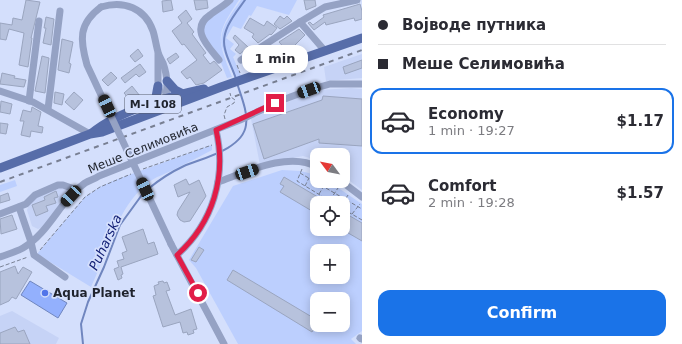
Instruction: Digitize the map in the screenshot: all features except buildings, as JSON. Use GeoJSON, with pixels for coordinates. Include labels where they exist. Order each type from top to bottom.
{"type":"FeatureCollection","features":[{"type":"Feature","properties":{"kind":"main road","name":"M-I 108"},"geometry":{"type":"LineString","coordinates":[[90,134],[101,125],[122,115],[150,105],[203,95],[362,38]]}},
{"type":"Feature","properties":{"kind":"main road"},"geometry":{"type":"LineString","coordinates":[[150,105],[163,83],[183,94]]}},
{"type":"Feature","properties":{"kind":"main road","name":"M-I 108"},"geometry":{"type":"LineString","coordinates":[[0,168],[90,134],[102,132],[183,94],[225,86]]}},
{"type":"Feature","properties":{"kind":"street"},"geometry":{"type":"LineString","coordinates":[[219,60],[201,36],[200,30],[202,22],[230,0]]}},
{"type":"Feature","properties":{"kind":"street"},"geometry":{"type":"LineString","coordinates":[[241,60],[325,4],[357,0]]}},
{"type":"Feature","properties":{"kind":"street"},"geometry":{"type":"LineString","coordinates":[[166,103],[153,31],[143,13],[124,3],[114,3],[101,6],[86,22],[81,40],[87,65],[171,244],[224,344]]}},
{"type":"Feature","properties":{"kind":"street"},"geometry":{"type":"LineString","coordinates":[[48,109],[60,11]]}},
{"type":"Feature","properties":{"kind":"street"},"geometry":{"type":"LineString","coordinates":[[29,100],[39,21]]}},
{"type":"Feature","properties":{"kind":"street"},"geometry":{"type":"LineString","coordinates":[[300,22],[325,51]]}},
{"type":"Feature","properties":{"kind":"street","name":"Меше Селимовића"},"geometry":{"type":"LineString","coordinates":[[0,257],[19,250],[31,242],[44,230],[77,190],[99,176],[216,130],[285,99],[330,84],[362,84]]}},
{"type":"Feature","properties":{"kind":"street"},"geometry":{"type":"LineString","coordinates":[[0,91],[29,100],[48,109],[90,134]]}},
{"type":"Feature","properties":{"kind":"street"},"geometry":{"type":"LineString","coordinates":[[177,255],[196,235],[205,222],[214,199],[218,182],[220,161],[216,130]]}},
{"type":"Feature","properties":{"kind":"street"},"geometry":{"type":"LineString","coordinates":[[218,182],[261,167],[284,161],[310,165]]}},
{"type":"Feature","properties":{"kind":"street"},"geometry":{"type":"LineString","coordinates":[[0,214],[26,204],[35,195],[58,185],[63,185],[77,190]]}},
{"type":"Feature","properties":{"kind":"street"},"geometry":{"type":"LineString","coordinates":[[350,188],[362,197]]}},
{"type":"Feature","properties":{"kind":"street"},"geometry":{"type":"LineString","coordinates":[[19,207],[31,242],[34,256],[65,277]]}},
{"type":"Feature","properties":{"kind":"path"},"geometry":{"type":"LineString","coordinates":[[241,60],[237,66],[241,75],[245,79]]}},
{"type":"Feature","properties":{"kind":"path"},"geometry":{"type":"LineString","coordinates":[[225,86],[231,97],[235,100],[234,103],[228,105],[224,112],[224,119],[229,124]]}},
{"type":"Feature","properties":{"kind":"path"},"geometry":{"type":"LineString","coordinates":[[0,267],[37,254],[85,197],[100,187],[204,147],[219,144]]}},
{"type":"Feature","properties":{"kind":"path"},"geometry":{"type":"LineString","coordinates":[[305,163],[297,181],[319,195],[323,188]]}},
{"type":"Feature","properties":{"kind":"path"},"geometry":{"type":"LineString","coordinates":[[300,173],[309,178],[305,186]]}},
{"type":"Feature","properties":{"kind":"path"},"geometry":{"type":"LineString","coordinates":[[327,188],[340,196]]}},
{"type":"Feature","properties":{"kind":"path"},"geometry":{"type":"LineString","coordinates":[[350,202],[362,209]]}},
{"type":"Feature","properties":{"kind":"path"},"geometry":{"type":"LineString","coordinates":[[358,206],[352,214],[362,220]]}},
{"type":"Feature","properties":{"kind":"shaded area"},"geometry":{"type":"Polygon","coordinates":[[[229,0],[239,0],[222,29],[221,45],[232,77],[227,78],[217,53],[206,39],[201,26],[229,0]]]}},
{"type":"Feature","properties":{"kind":"shaded area"},"geometry":{"type":"Polygon","coordinates":[[[241,0],[297,0],[289,15],[257,6],[251,16],[249,15],[241,29],[233,26],[226,38],[234,44],[230,49],[236,54],[233,57],[241,76],[235,78],[223,50],[221,40],[224,27],[241,0]]]}},
{"type":"Feature","properties":{"kind":"shaded area"},"geometry":{"type":"Polygon","coordinates":[[[362,54],[362,78],[326,81],[324,67],[362,54]]]}},
{"type":"Feature","properties":{"kind":"shaded area"},"geometry":{"type":"Polygon","coordinates":[[[351,88],[362,89],[362,190],[350,181],[350,148],[310,148],[310,158],[303,156],[260,165],[251,119],[299,97],[320,90],[351,88]]]}},
{"type":"Feature","properties":{"kind":"shaded area"},"geometry":{"type":"Polygon","coordinates":[[[212,145],[212,150],[152,180],[140,190],[122,214],[91,287],[37,254],[85,197],[100,187],[115,180],[212,145]]]}},
{"type":"Feature","properties":{"kind":"shaded area"},"geometry":{"type":"Polygon","coordinates":[[[282,170],[310,173],[310,188],[338,188],[362,204],[362,331],[351,339],[356,344],[238,344],[196,268],[189,260],[233,186],[282,170]]]}},
{"type":"Feature","properties":{"kind":"shaded area"},"geometry":{"type":"Polygon","coordinates":[[[15,180],[17,186],[0,192],[0,185],[15,180]]]}},
{"type":"Feature","properties":{"kind":"shaded area"},"geometry":{"type":"Polygon","coordinates":[[[57,187],[64,187],[70,192],[43,227],[38,229],[32,226],[27,210],[29,205],[36,197],[57,187]]]}},
{"type":"Feature","properties":{"kind":"shaded area"},"geometry":{"type":"Polygon","coordinates":[[[12,311],[59,338],[56,344],[0,344],[0,316],[12,311]]]}},
{"type":"Feature","properties":{"kind":"water"},"geometry":{"type":"Polygon","coordinates":[[[30,281],[67,303],[58,318],[21,295],[30,281]]]}},
{"type":"Feature","properties":{"kind":"waterway","name":"Puharska"},"geometry":{"type":"LineString","coordinates":[[236,79],[226,53],[224,42],[226,29],[245,0]]}},
{"type":"Feature","properties":{"kind":"waterway","name":"Puharska"},"geometry":{"type":"LineString","coordinates":[[148,189],[174,171],[221,152],[238,140],[246,125],[246,115],[237,83]]}},
{"type":"Feature","properties":{"kind":"waterway","name":"Puharska"},"geometry":{"type":"LineString","coordinates":[[83,344],[81,324],[88,302],[104,267],[120,225],[144,192]]}},
{"type":"Feature","properties":{"kind":"railway"},"geometry":{"type":"LineString","coordinates":[[0,182],[362,50]]}},
{"type":"Feature","properties":{"kind":"place","name":"Aqua Planet"},"geometry":{"type":"Point","coordinates":[45,293]}},
{"type":"Feature","properties":{"kind":"route"},"geometry":{"type":"LineString","coordinates":[[198,293],[177,255],[199,231],[212,207],[219,178],[220,161],[216,130],[275,103]]}}]}
